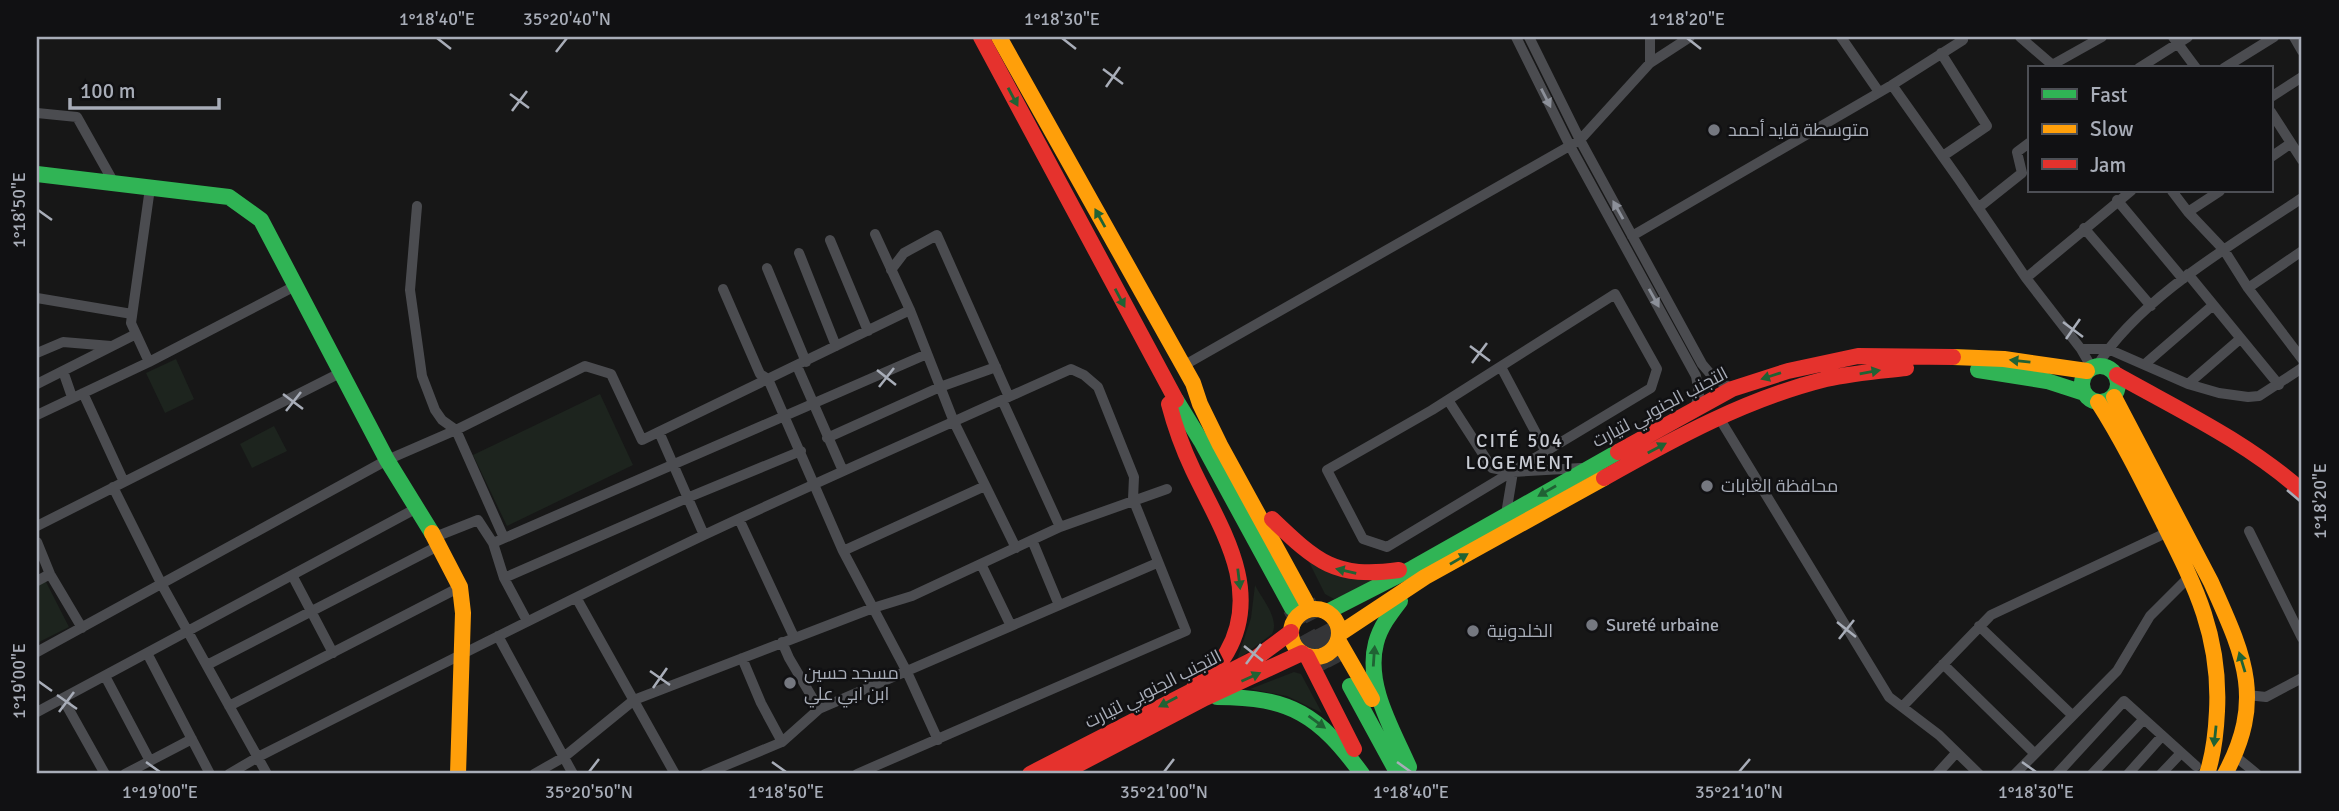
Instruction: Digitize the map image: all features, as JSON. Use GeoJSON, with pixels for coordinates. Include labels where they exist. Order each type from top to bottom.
{"type":"FeatureCollection","features":[{"type":"Feature","properties":{"kind":"main road"},"geometry":{"type":"LineString","coordinates":[[981,37],[1163,379],[1311,608],[1336,621],[1338,637],[1406,772]]}},
{"type":"Feature","properties":{"kind":"main road"},"geometry":{"type":"LineString","coordinates":[[999,37],[1272,519],[1311,608]]}},
{"type":"Feature","properties":{"kind":"main road"},"geometry":{"type":"LineString","coordinates":[[37,174],[229,197],[261,220],[387,460],[437,541],[460,587],[463,613],[458,774]]}},
{"type":"Feature","properties":{"kind":"main road","name":"التجنب الجنوبي لتيارت"},"geometry":{"type":"LineString","coordinates":[[1338,637],[1417,574],[1506,514],[1732,389],[1788,371],[1858,356],[1959,355],[2092,368]]}},
{"type":"Feature","properties":{"kind":"main road","name":"التجنب الجنوبي لتيارت"},"geometry":{"type":"LineString","coordinates":[[1311,608],[1417,574],[1718,416],[1803,384],[1881,370],[1919,368],[2004,373],[2047,381],[2103,397],[2171,406]]}},
{"type":"Feature","properties":{"kind":"main road"},"geometry":{"type":"LineString","coordinates":[[2225,774],[2235,756],[2248,681],[2231,626],[2214,588],[2161,490],[2103,397],[2082,384],[2092,368],[2109,368],[2117,376],[2199,418],[2258,455],[2302,491]]}},
{"type":"Feature","properties":{"kind":"main road"},"geometry":{"type":"LineString","coordinates":[[2103,397],[2119,385],[2117,376]]}},
{"type":"Feature","properties":{"kind":"main road"},"geometry":{"type":"LineString","coordinates":[[1163,379],[1206,476],[1291,630],[1294,644],[1305,655],[1364,774]]}},
{"type":"Feature","properties":{"kind":"main road"},"geometry":{"type":"LineString","coordinates":[[1163,379],[1192,468],[1236,558],[1241,580],[1238,627],[1228,650],[1200,693],[1254,698],[1297,710],[1328,731],[1364,774]]}},
{"type":"Feature","properties":{"kind":"main road"},"geometry":{"type":"LineString","coordinates":[[1193,383],[1220,445],[1311,608]]}},
{"type":"Feature","properties":{"kind":"main road"},"geometry":{"type":"LineString","coordinates":[[2103,397],[2122,442],[2190,576],[2216,645],[2220,693],[2215,744],[2202,770]]}},
{"type":"Feature","properties":{"kind":"main road"},"geometry":{"type":"LineString","coordinates":[[1272,519],[1322,564],[1366,575],[1417,574]]}},
{"type":"Feature","properties":{"kind":"main road"},"geometry":{"type":"LineString","coordinates":[[1406,772],[1377,688],[1373,673],[1373,652],[1377,633],[1386,616],[1417,574]]}},
{"type":"Feature","properties":{"kind":"main road"},"geometry":{"type":"LineString","coordinates":[[1291,630],[1301,613],[1311,608]]}},
{"type":"Feature","properties":{"kind":"main road","name":"التجنب الجنوبي لتيارت"},"geometry":{"type":"LineString","coordinates":[[1059,774],[1200,693],[1256,658],[1291,630]]}},
{"type":"Feature","properties":{"kind":"main road"},"geometry":{"type":"LineString","coordinates":[[1305,655],[1315,657],[1329,652],[1338,637]]}},
{"type":"Feature","properties":{"kind":"main road","name":"التجنب الجنوبي لتيارت"},"geometry":{"type":"LineString","coordinates":[[1030,774],[1200,693],[1305,655]]}},
{"type":"Feature","properties":{"kind":"main road"},"geometry":{"type":"LineString","coordinates":[[1384,774],[1332,666],[1406,772]]}},
{"type":"Feature","properties":{"kind":"street"},"geometry":{"type":"LineString","coordinates":[[1516,37],[1575,143],[1696,376],[1699,394],[1694,410]]}},
{"type":"Feature","properties":{"kind":"street"},"geometry":{"type":"LineString","coordinates":[[1529,37],[1575,143],[1632,236],[1705,369],[1717,381],[1732,389]]}},
{"type":"Feature","properties":{"kind":"street"},"geometry":{"type":"LineString","coordinates":[[1650,37],[1650,63]]}},
{"type":"Feature","properties":{"kind":"street"},"geometry":{"type":"LineString","coordinates":[[1183,366],[1575,143],[1650,63],[1690,37]]}},
{"type":"Feature","properties":{"kind":"street"},"geometry":{"type":"LineString","coordinates":[[1841,37],[1879,92]]}},
{"type":"Feature","properties":{"kind":"street"},"geometry":{"type":"LineString","coordinates":[[1632,236],[1892,85],[1963,40],[1962,37]]}},
{"type":"Feature","properties":{"kind":"street"},"geometry":{"type":"LineString","coordinates":[[2020,37],[2053,66]]}},
{"type":"Feature","properties":{"kind":"street"},"geometry":{"type":"LineString","coordinates":[[2056,66],[2102,37]]}},
{"type":"Feature","properties":{"kind":"street"},"geometry":{"type":"LineString","coordinates":[[2142,66],[2175,40],[2188,37]]}},
{"type":"Feature","properties":{"kind":"street"},"geometry":{"type":"LineString","coordinates":[[2227,66],[2274,37]]}},
{"type":"Feature","properties":{"kind":"street"},"geometry":{"type":"LineString","coordinates":[[2294,37],[2302,51]]}},
{"type":"Feature","properties":{"kind":"street"},"geometry":{"type":"LineString","coordinates":[[2175,40],[2194,66]]}},
{"type":"Feature","properties":{"kind":"street"},"geometry":{"type":"LineString","coordinates":[[1941,53],[1987,126],[1943,156]]}},
{"type":"Feature","properties":{"kind":"street"},"geometry":{"type":"LineString","coordinates":[[2272,96],[2302,77]]}},
{"type":"Feature","properties":{"kind":"street"},"geometry":{"type":"LineString","coordinates":[[1892,85],[2092,368],[2151,306],[2185,276],[2302,198]]}},
{"type":"Feature","properties":{"kind":"street"},"geometry":{"type":"LineString","coordinates":[[37,113],[77,117],[114,183]]}},
{"type":"Feature","properties":{"kind":"street"},"geometry":{"type":"LineString","coordinates":[[2272,114],[2302,160]]}},
{"type":"Feature","properties":{"kind":"street"},"geometry":{"type":"LineString","coordinates":[[1978,208],[2022,173],[2017,152],[2028,144]]}},
{"type":"Feature","properties":{"kind":"street"},"geometry":{"type":"LineString","coordinates":[[2272,156],[2290,144]]}},
{"type":"Feature","properties":{"kind":"street"},"geometry":{"type":"LineString","coordinates":[[149,362],[131,323],[150,188]]}},
{"type":"Feature","properties":{"kind":"street"},"geometry":{"type":"LineString","coordinates":[[2026,278],[2129,192]]}},
{"type":"Feature","properties":{"kind":"street"},"geometry":{"type":"LineString","coordinates":[[2173,192],[2224,250],[2248,288],[2302,359]]}},
{"type":"Feature","properties":{"kind":"street"},"geometry":{"type":"LineString","coordinates":[[2188,212],[2218,192]]}},
{"type":"Feature","properties":{"kind":"street"},"geometry":{"type":"LineString","coordinates":[[2117,200],[2279,385]]}},
{"type":"Feature","properties":{"kind":"street"},"geometry":{"type":"LineString","coordinates":[[417,206],[410,290],[422,376],[435,410],[442,420],[456,430],[504,538]]}},
{"type":"Feature","properties":{"kind":"street"},"geometry":{"type":"LineString","coordinates":[[2084,228],[2151,306]]}},
{"type":"Feature","properties":{"kind":"street"},"geometry":{"type":"LineString","coordinates":[[875,234],[910,310],[954,422],[1016,548]]}},
{"type":"Feature","properties":{"kind":"street"},"geometry":{"type":"LineString","coordinates":[[891,270],[904,253],[937,236],[996,367],[1006,399],[1060,527]]}},
{"type":"Feature","properties":{"kind":"street"},"geometry":{"type":"LineString","coordinates":[[830,240],[868,331]]}},
{"type":"Feature","properties":{"kind":"street"},"geometry":{"type":"LineString","coordinates":[[2248,288],[2302,251]]}},
{"type":"Feature","properties":{"kind":"street"},"geometry":{"type":"LineString","coordinates":[[799,253],[836,346]]}},
{"type":"Feature","properties":{"kind":"street"},"geometry":{"type":"LineString","coordinates":[[767,268],[813,403],[843,471]]}},
{"type":"Feature","properties":{"kind":"street"},"geometry":{"type":"LineString","coordinates":[[37,415],[149,362],[295,286]]}},
{"type":"Feature","properties":{"kind":"street"},"geometry":{"type":"LineString","coordinates":[[723,289],[760,374],[768,379],[801,451],[843,551],[907,671],[937,740]]}},
{"type":"Feature","properties":{"kind":"street"},"geometry":{"type":"LineString","coordinates":[[1615,294],[1657,369],[1651,388],[1387,547],[1363,539],[1327,470],[1448,400],[1615,294]]}},
{"type":"Feature","properties":{"kind":"street"},"geometry":{"type":"LineString","coordinates":[[37,298],[132,314]]}},
{"type":"Feature","properties":{"kind":"street"},"geometry":{"type":"LineString","coordinates":[[2145,364],[2212,306]]}},
{"type":"Feature","properties":{"kind":"street"},"geometry":{"type":"LineString","coordinates":[[37,652],[387,460],[456,430],[585,366],[611,374],[642,440],[910,310]]}},
{"type":"Feature","properties":{"kind":"street"},"geometry":{"type":"LineString","coordinates":[[37,384],[136,334]]}},
{"type":"Feature","properties":{"kind":"street"},"geometry":{"type":"LineString","coordinates":[[2188,384],[2240,339]]}},
{"type":"Feature","properties":{"kind":"street"},"geometry":{"type":"LineString","coordinates":[[37,353],[63,342],[113,346]]}},
{"type":"Feature","properties":{"kind":"street"},"geometry":{"type":"LineString","coordinates":[[2081,349],[2108,349],[2188,384],[2218,393],[2248,397],[2259,396],[2302,368]]}},
{"type":"Feature","properties":{"kind":"street"},"geometry":{"type":"LineString","coordinates":[[493,543],[927,354]]}},
{"type":"Feature","properties":{"kind":"street"},"geometry":{"type":"LineString","coordinates":[[827,438],[940,387],[996,367]]}},
{"type":"Feature","properties":{"kind":"street"},"geometry":{"type":"LineString","coordinates":[[1501,367],[1546,452]]}},
{"type":"Feature","properties":{"kind":"street"},"geometry":{"type":"LineString","coordinates":[[229,774],[527,621],[739,519],[1071,369],[1084,374],[1098,387],[1134,477],[1133,499],[1186,631],[856,774]]}},
{"type":"Feature","properties":{"kind":"street"},"geometry":{"type":"LineString","coordinates":[[63,371],[77,395],[162,585],[267,774]]}},
{"type":"Feature","properties":{"kind":"street"},"geometry":{"type":"LineString","coordinates":[[38,522],[342,372]]}},
{"type":"Feature","properties":{"kind":"street"},"geometry":{"type":"LineString","coordinates":[[1448,400],[1492,468],[1513,472],[1588,468]]}},
{"type":"Feature","properties":{"kind":"street"},"geometry":{"type":"LineString","coordinates":[[1718,416],[1889,696],[1939,735],[1979,774]]}},
{"type":"Feature","properties":{"kind":"street"},"geometry":{"type":"LineString","coordinates":[[659,432],[705,535]]}},
{"type":"Feature","properties":{"kind":"street"},"geometry":{"type":"LineString","coordinates":[[504,578],[801,451]]}},
{"type":"Feature","properties":{"kind":"street"},"geometry":{"type":"LineString","coordinates":[[1506,514],[1513,472]]}},
{"type":"Feature","properties":{"kind":"street"},"geometry":{"type":"LineString","coordinates":[[843,551],[985,486]]}},
{"type":"Feature","properties":{"kind":"street"},"geometry":{"type":"LineString","coordinates":[[534,774],[564,757],[634,700],[794,637],[912,596],[1060,527],[1167,489]]}},
{"type":"Feature","properties":{"kind":"street"},"geometry":{"type":"LineString","coordinates":[[37,712],[415,509]]}},
{"type":"Feature","properties":{"kind":"street"},"geometry":{"type":"LineString","coordinates":[[739,519],[794,637]]}},
{"type":"Feature","properties":{"kind":"street"},"geometry":{"type":"LineString","coordinates":[[207,665],[313,612],[478,520],[493,543],[504,578],[527,621]]}},
{"type":"Feature","properties":{"kind":"street"},"geometry":{"type":"LineString","coordinates":[[2249,531],[2302,638]]}},
{"type":"Feature","properties":{"kind":"street"},"geometry":{"type":"LineString","coordinates":[[1903,706],[1991,615],[2168,532]]}},
{"type":"Feature","properties":{"kind":"street"},"geometry":{"type":"LineString","coordinates":[[1032,540],[1059,606]]}},
{"type":"Feature","properties":{"kind":"street"},"geometry":{"type":"LineString","coordinates":[[37,542],[50,574],[82,628]]}},
{"type":"Feature","properties":{"kind":"street"},"geometry":{"type":"LineString","coordinates":[[705,774],[782,742],[818,709],[1157,563]]}},
{"type":"Feature","properties":{"kind":"street"},"geometry":{"type":"LineString","coordinates":[[981,564],[1011,626]]}},
{"type":"Feature","properties":{"kind":"street"},"geometry":{"type":"LineString","coordinates":[[37,581],[50,574]]}},
{"type":"Feature","properties":{"kind":"street"},"geometry":{"type":"LineString","coordinates":[[292,575],[333,653]]}},
{"type":"Feature","properties":{"kind":"street"},"geometry":{"type":"LineString","coordinates":[[2015,774],[2117,670],[2150,616],[2190,576]]}},
{"type":"Feature","properties":{"kind":"street"},"geometry":{"type":"LineString","coordinates":[[229,706],[460,587]]}},
{"type":"Feature","properties":{"kind":"street"},"geometry":{"type":"LineString","coordinates":[[577,599],[675,774]]}},
{"type":"Feature","properties":{"kind":"street"},"geometry":{"type":"LineString","coordinates":[[1979,626],[2071,715]]}},
{"type":"Feature","properties":{"kind":"street"},"geometry":{"type":"LineString","coordinates":[[498,636],[573,774]]}},
{"type":"Feature","properties":{"kind":"street"},"geometry":{"type":"LineString","coordinates":[[782,642],[818,709]]}},
{"type":"Feature","properties":{"kind":"street"},"geometry":{"type":"LineString","coordinates":[[148,653],[210,774]]}},
{"type":"Feature","properties":{"kind":"street"},"geometry":{"type":"LineString","coordinates":[[743,658],[761,703],[782,742]]}},
{"type":"Feature","properties":{"kind":"street"},"geometry":{"type":"LineString","coordinates":[[1943,664],[2034,753]]}},
{"type":"Feature","properties":{"kind":"street"},"geometry":{"type":"LineString","coordinates":[[105,676],[150,761]]}},
{"type":"Feature","properties":{"kind":"street"},"geometry":{"type":"LineString","coordinates":[[2247,695],[2266,697],[2302,678]]}},
{"type":"Feature","properties":{"kind":"street"},"geometry":{"type":"LineString","coordinates":[[63,699],[105,774]]}},
{"type":"Feature","properties":{"kind":"street"},"geometry":{"type":"LineString","coordinates":[[2057,774],[2124,701],[2202,770]]}},
{"type":"Feature","properties":{"kind":"street"},"geometry":{"type":"LineString","coordinates":[[2092,774],[2144,719]]}},
{"type":"Feature","properties":{"kind":"street"},"geometry":{"type":"LineString","coordinates":[[2128,774],[2162,736]]}},
{"type":"Feature","properties":{"kind":"street"},"geometry":{"type":"LineString","coordinates":[[124,774],[192,739]]}},
{"type":"Feature","properties":{"kind":"street"},"geometry":{"type":"LineString","coordinates":[[1937,774],[1956,753]]}},
{"type":"Feature","properties":{"kind":"street"},"geometry":{"type":"LineString","coordinates":[[2161,774],[2181,753]]}},
{"type":"Feature","properties":{"kind":"street"},"geometry":{"type":"LineString","coordinates":[[2235,756],[2257,774]]}},
{"type":"Feature","properties":{"kind":"shaded area"},"geometry":{"type":"Polygon","coordinates":[[[176,359],[194,399],[165,413],[146,373],[176,359]]]}},
{"type":"Feature","properties":{"kind":"shaded area"},"geometry":{"type":"Polygon","coordinates":[[[600,394],[633,465],[507,526],[473,455],[600,394]]]}},
{"type":"Feature","properties":{"kind":"shaded area"},"geometry":{"type":"Polygon","coordinates":[[[274,426],[287,451],[252,468],[240,444],[274,426]]]}},
{"type":"Feature","properties":{"kind":"shaded area"},"geometry":{"type":"Polygon","coordinates":[[[1308,560],[1374,583],[1334,599],[1325,594],[1308,560]]]}},
{"type":"Feature","properties":{"kind":"shaded area"},"geometry":{"type":"Polygon","coordinates":[[[45,580],[69,627],[37,643],[37,585],[45,580]]]}},
{"type":"Feature","properties":{"kind":"shaded area"},"geometry":{"type":"Polygon","coordinates":[[[1255,585],[1272,616],[1274,628],[1272,634],[1237,660],[1251,618],[1255,585]]]}},
{"type":"Feature","properties":{"kind":"shaded area"},"geometry":{"type":"Polygon","coordinates":[[[1294,672],[1301,674],[1322,713],[1287,696],[1250,689],[1294,672]]]}},
{"type":"Feature","properties":{"kind":"tunnel"},"geometry":{"type":"LineString","coordinates":[[1306,602],[1338,663]]}},
{"type":"Feature","properties":{"kind":"tunnel"},"geometry":{"type":"LineString","coordinates":[[1292,608],[1326,669]]}},
{"type":"Feature","properties":{"kind":"traffic: fast"},"geometry":{"type":"LineString","coordinates":[[37,174],[229,197],[261,220],[387,460],[432,533]]}},
{"type":"Feature","properties":{"kind":"traffic: fast"},"geometry":{"type":"LineString","coordinates":[[2100,366],[2113,371],[2118,384],[2113,397],[2100,402],[2087,397],[2082,384],[2087,371],[2100,366]]}},
{"type":"Feature","properties":{"kind":"traffic: fast"},"geometry":{"type":"LineString","coordinates":[[1978,370],[2047,381],[2084,393]]}},
{"type":"Feature","properties":{"kind":"traffic: fast"},"geometry":{"type":"LineString","coordinates":[[1176,400],[1292,608]]}},
{"type":"Feature","properties":{"kind":"traffic: fast"},"geometry":{"type":"LineString","coordinates":[[1327,612],[1413,568],[1618,452]]}},
{"type":"Feature","properties":{"kind":"traffic: fast"},"geometry":{"type":"LineString","coordinates":[[1400,601],[1378,637],[1374,675],[1382,707],[1409,767]]}},
{"type":"Feature","properties":{"kind":"traffic: fast"},"geometry":{"type":"LineString","coordinates":[[1350,686],[1398,774]]}},
{"type":"Feature","properties":{"kind":"traffic: fast"},"geometry":{"type":"LineString","coordinates":[[1217,697],[1265,701],[1301,713],[1332,737],[1362,774]]}},
{"type":"Feature","properties":{"kind":"traffic: slow"},"geometry":{"type":"LineString","coordinates":[[999,37],[1193,383],[1220,445],[1306,602]]}},
{"type":"Feature","properties":{"kind":"traffic: slow"},"geometry":{"type":"LineString","coordinates":[[1953,357],[2004,359],[2087,371]]}},
{"type":"Feature","properties":{"kind":"traffic: slow"},"geometry":{"type":"LineString","coordinates":[[2114,397],[2211,582],[2240,654],[2247,699],[2245,722],[2225,774]]}},
{"type":"Feature","properties":{"kind":"traffic: slow"},"geometry":{"type":"LineString","coordinates":[[2098,402],[2130,457],[2183,562],[2209,632],[2217,683],[2217,711],[2207,774]]}},
{"type":"Feature","properties":{"kind":"traffic: slow"},"geometry":{"type":"LineString","coordinates":[[1339,634],[1425,577],[1604,478]]}},
{"type":"Feature","properties":{"kind":"traffic: slow"},"geometry":{"type":"LineString","coordinates":[[432,533],[460,587],[463,613],[458,774]]}},
{"type":"Feature","properties":{"kind":"traffic: slow"},"geometry":{"type":"LineString","coordinates":[[1315,609],[1332,616],[1339,633],[1332,650],[1315,657],[1298,650],[1291,633],[1298,616],[1315,609]]}},
{"type":"Feature","properties":{"kind":"traffic: slow"},"geometry":{"type":"LineString","coordinates":[[1338,640],[1372,699]]}},
{"type":"Feature","properties":{"kind":"traffic: jam"},"geometry":{"type":"LineString","coordinates":[[981,37],[1176,400]]}},
{"type":"Feature","properties":{"kind":"traffic: jam"},"geometry":{"type":"LineString","coordinates":[[1618,452],[1732,389],[1788,371],[1858,356],[1953,357]]}},
{"type":"Feature","properties":{"kind":"traffic: jam"},"geometry":{"type":"LineString","coordinates":[[1604,478],[1684,434],[1768,397],[1836,377],[1906,368]]}},
{"type":"Feature","properties":{"kind":"traffic: jam"},"geometry":{"type":"LineString","coordinates":[[2117,375],[2236,442],[2302,491]]}},
{"type":"Feature","properties":{"kind":"traffic: jam"},"geometry":{"type":"LineString","coordinates":[[1169,404],[1186,454],[1225,536],[1239,582],[1241,605],[1237,628],[1227,652],[1194,688]]}},
{"type":"Feature","properties":{"kind":"traffic: jam"},"geometry":{"type":"LineString","coordinates":[[1272,519],[1302,546],[1328,564],[1358,572],[1399,570]]}},
{"type":"Feature","properties":{"kind":"traffic: jam"},"geometry":{"type":"LineString","coordinates":[[1030,774],[1256,658],[1291,632]]}},
{"type":"Feature","properties":{"kind":"traffic: jam"},"geometry":{"type":"LineString","coordinates":[[1060,774],[1205,698],[1302,653]]}},
{"type":"Feature","properties":{"kind":"traffic: jam"},"geometry":{"type":"LineString","coordinates":[[1307,656],[1354,749]]}},
{"type":"Feature","properties":{"kind":"place","name":"متوسطة قايد أحمد"},"geometry":{"type":"Point","coordinates":[1714,130]}},
{"type":"Feature","properties":{"kind":"place","name":"محافظة الغابات"},"geometry":{"type":"Point","coordinates":[1707,486]}},
{"type":"Feature","properties":{"kind":"place","name":"Sureté urbaine"},"geometry":{"type":"Point","coordinates":[1592,625]}},
{"type":"Feature","properties":{"kind":"place","name":"الخلدونية"},"geometry":{"type":"Point","coordinates":[1473,631]}},
{"type":"Feature","properties":{"kind":"place","name":"مسجد حسين ابن ابي علي"},"geometry":{"type":"Point","coordinates":[790,683]}},
{"type":"Feature","properties":{"kind":"district","name":"CITÉ 504 LOGEMENT"},"geometry":{"type":"Point","coordinates":[1520,452]}}]}
